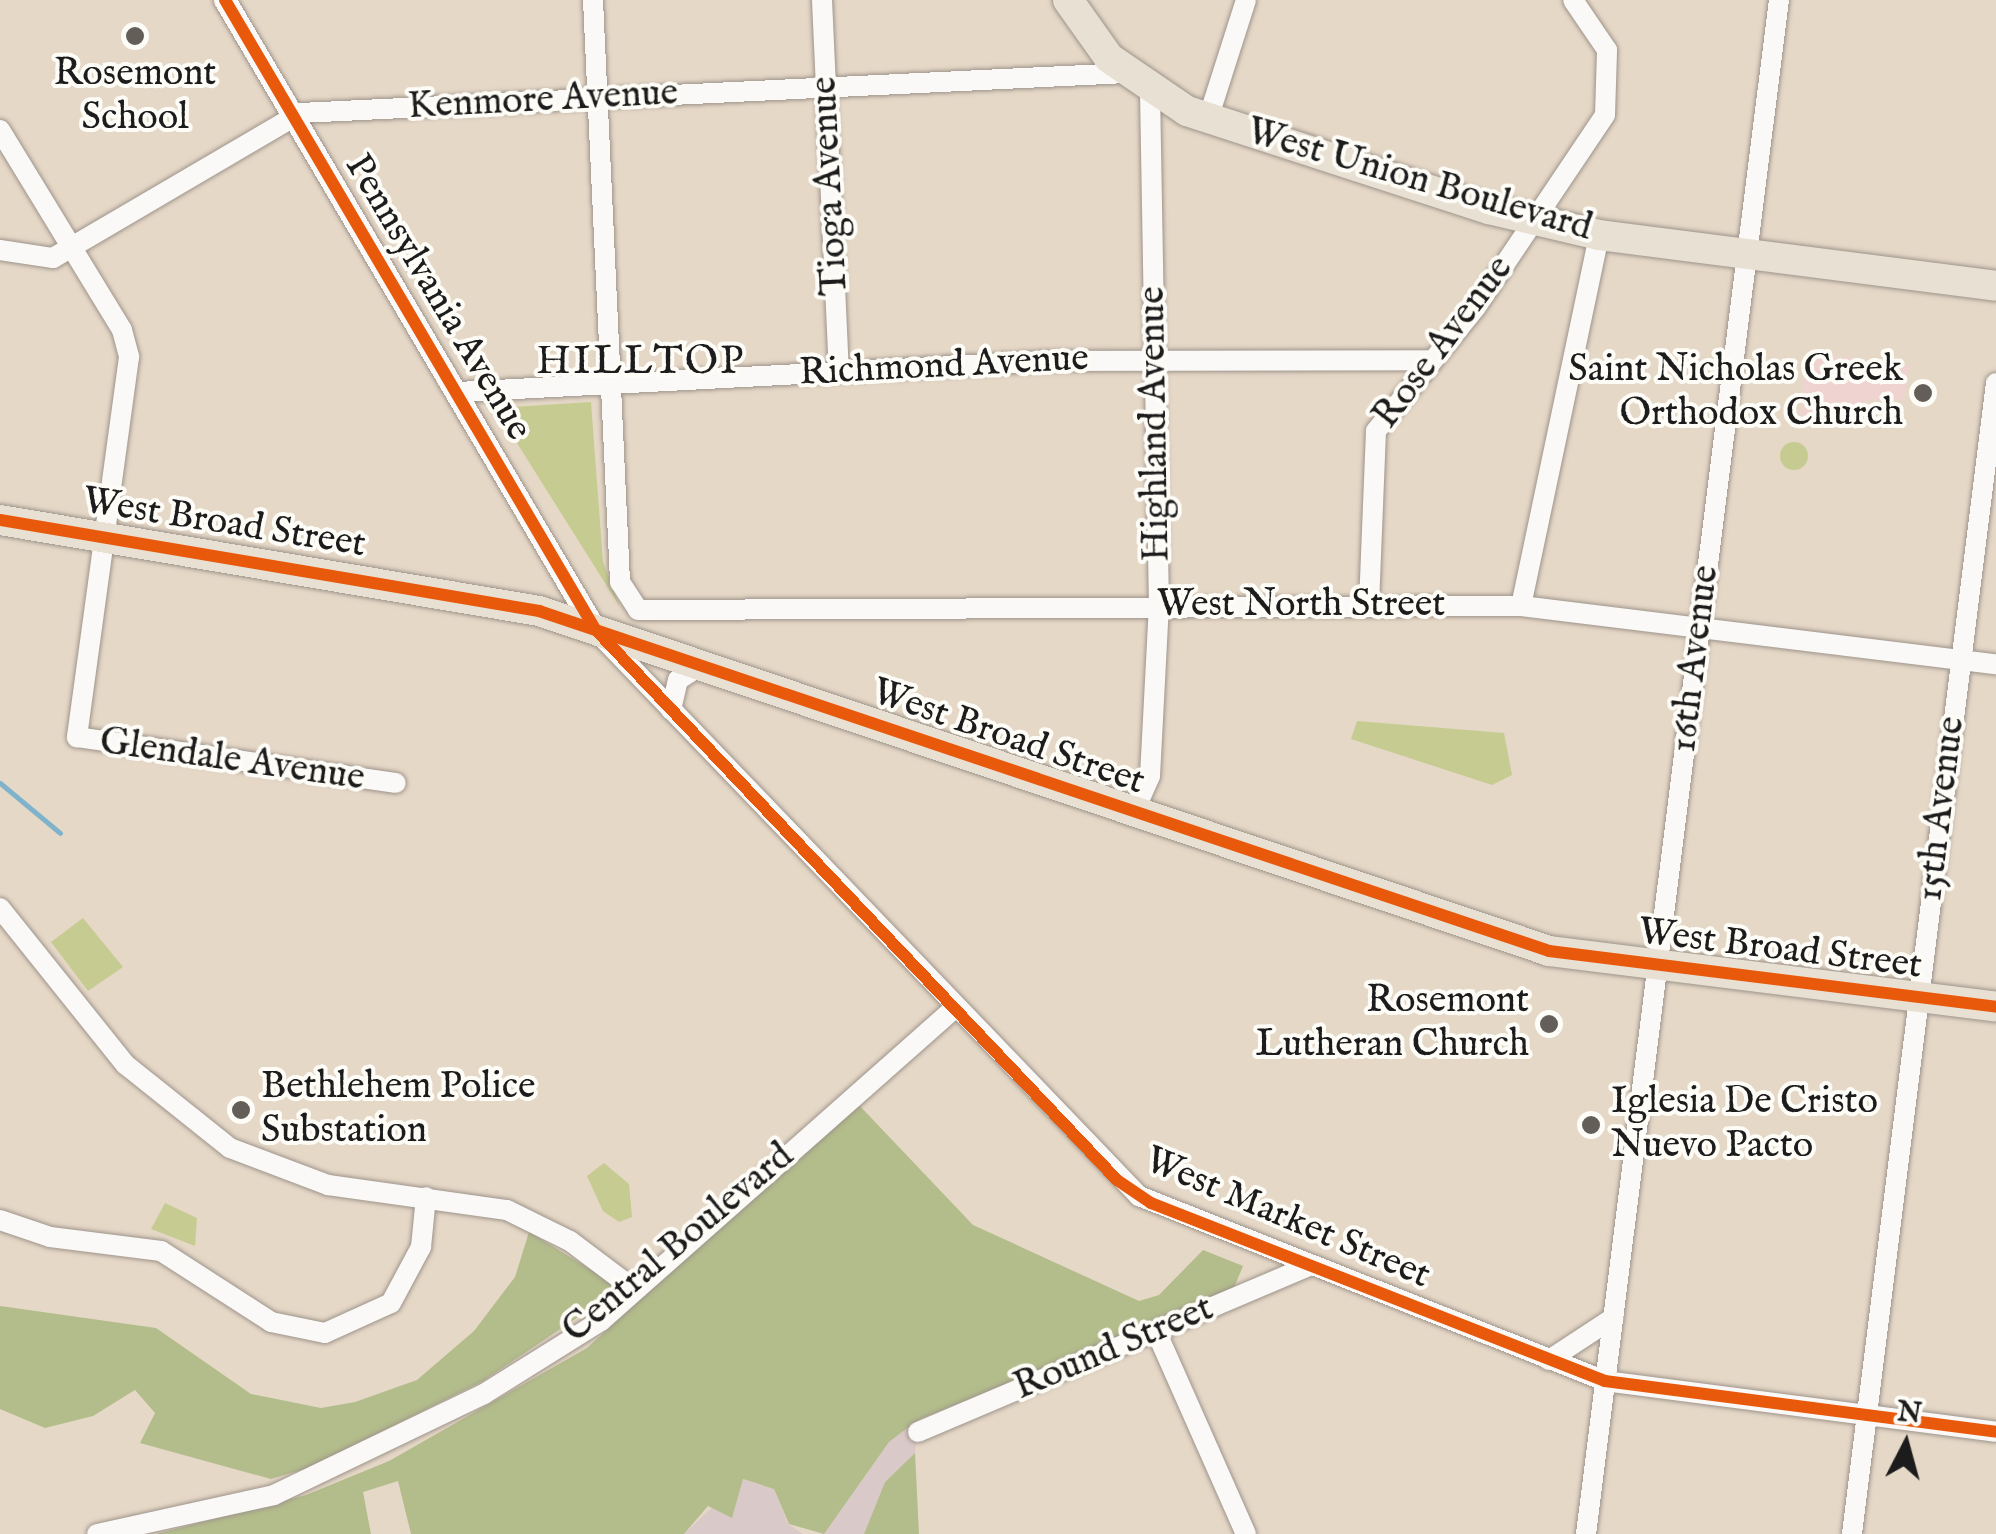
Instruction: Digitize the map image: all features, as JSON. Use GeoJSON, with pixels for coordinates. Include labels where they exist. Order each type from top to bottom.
{"type":"FeatureCollection","features":[{"type":"Feature","properties":{"kind":"main road","name":"West Union Boulevard"},"geometry":{"type":"LineString","coordinates":[[1068,0],[1138,82],[1208,119],[1532,222],[1599,235],[1996,286]]}},
{"type":"Feature","properties":{"kind":"main road","name":"West Broad Street"},"geometry":{"type":"LineString","coordinates":[[0,520],[486,596],[594,629],[1519,943],[1996,1007]]}},
{"type":"Feature","properties":{"kind":"street","name":"Pennsylvania Avenue"},"geometry":{"type":"LineString","coordinates":[[225,0],[594,629]]}},
{"type":"Feature","properties":{"kind":"street"},"geometry":{"type":"LineString","coordinates":[[593,0],[611,383]]}},
{"type":"Feature","properties":{"kind":"street","name":"Tioga Avenue"},"geometry":{"type":"LineString","coordinates":[[822,0],[839,372]]}},
{"type":"Feature","properties":{"kind":"street"},"geometry":{"type":"LineString","coordinates":[[1208,119],[1246,0]]}},
{"type":"Feature","properties":{"kind":"street","name":"Rose Avenue"},"geometry":{"type":"LineString","coordinates":[[1369,605],[1370,446],[1599,130],[1609,100],[1607,50],[1573,0]]}},
{"type":"Feature","properties":{"kind":"street","name":"16th Avenue"},"geometry":{"type":"LineString","coordinates":[[1586,1534],[1779,0]]}},
{"type":"Feature","properties":{"kind":"street","name":"Kenmore Avenue"},"geometry":{"type":"LineString","coordinates":[[0,250],[53,258],[294,116],[826,88],[1138,82]]}},
{"type":"Feature","properties":{"kind":"street","name":"Highland Avenue"},"geometry":{"type":"LineString","coordinates":[[1134,812],[1150,776],[1159,607],[1159,360],[1138,82]]}},
{"type":"Feature","properties":{"kind":"street"},"geometry":{"type":"LineString","coordinates":[[0,130],[129,357],[102,537]]}},
{"type":"Feature","properties":{"kind":"street"},"geometry":{"type":"LineString","coordinates":[[1521,606],[1599,235]]}},
{"type":"Feature","properties":{"kind":"street","name":"Richmond Avenue"},"geometry":{"type":"LineString","coordinates":[[458,392],[1159,360],[1430,360]]}},
{"type":"Feature","properties":{"kind":"street","name":"West North Street"},"geometry":{"type":"LineString","coordinates":[[611,383],[620,582],[630,604],[649,614],[1521,606],[1996,664]]}},
{"type":"Feature","properties":{"kind":"street","name":"15th Avenue"},"geometry":{"type":"LineString","coordinates":[[1852,1534],[1996,383]]}},
{"type":"Feature","properties":{"kind":"street","name":"Glendale Avenue"},"geometry":{"type":"LineString","coordinates":[[102,537],[74,728],[82,740],[396,784]]}},
{"type":"Feature","properties":{"kind":"street","name":"West Market Street"},"geometry":{"type":"LineString","coordinates":[[594,629],[954,1008],[1140,1196],[1605,1381],[1996,1432]]}},
{"type":"Feature","properties":{"kind":"street"},"geometry":{"type":"LineString","coordinates":[[671,710],[678,680],[701,665]]}},
{"type":"Feature","properties":{"kind":"street"},"geometry":{"type":"LineString","coordinates":[[0,908],[126,1065],[201,1130],[294,1175],[426,1197],[541,1222],[635,1290]]}},
{"type":"Feature","properties":{"kind":"street","name":"Central Boulevard"},"geometry":{"type":"LineString","coordinates":[[96,1534],[234,1508],[420,1431],[602,1321],[954,1008]]}},
{"type":"Feature","properties":{"kind":"street"},"geometry":{"type":"LineString","coordinates":[[0,1220],[50,1238],[161,1251],[271,1322],[325,1332],[391,1303],[420,1247],[426,1197]]}},
{"type":"Feature","properties":{"kind":"street","name":"Round Street"},"geometry":{"type":"LineString","coordinates":[[918,1432],[1310,1266]]}},
{"type":"Feature","properties":{"kind":"street"},"geometry":{"type":"LineString","coordinates":[[1550,1360],[1613,1318]]}},
{"type":"Feature","properties":{"kind":"street"},"geometry":{"type":"LineString","coordinates":[[1156,1331],[1246,1534]]}},
{"type":"Feature","properties":{"kind":"shaded area"},"geometry":{"type":"Polygon","coordinates":[[[1808,352],[1909,366],[1904,400],[1868,399],[1861,428],[1799,420],[1808,352]]]}},
{"type":"Feature","properties":{"kind":"shaded area"},"geometry":{"type":"Polygon","coordinates":[[[918,1420],[915,1453],[885,1482],[864,1534],[824,1534],[889,1442],[918,1420]]]}},
{"type":"Feature","properties":{"kind":"shaded area"},"geometry":{"type":"Polygon","coordinates":[[[742,1479],[774,1489],[788,1524],[803,1534],[684,1534],[742,1479]]]}},
{"type":"Feature","properties":{"kind":"green space"},"geometry":{"type":"Polygon","coordinates":[[[591,402],[603,562],[620,607],[495,408],[591,402]]]}},
{"type":"Feature","properties":{"kind":"green space"},"geometry":{"type":"Polygon","coordinates":[[[1794,442],[1804,446],[1808,456],[1804,466],[1794,470],[1784,466],[1780,456],[1784,446],[1794,442]]]}},
{"type":"Feature","properties":{"kind":"green space"},"geometry":{"type":"Polygon","coordinates":[[[1357,721],[1504,733],[1512,775],[1492,785],[1351,739],[1357,721]]]}},
{"type":"Feature","properties":{"kind":"green space"},"geometry":{"type":"Polygon","coordinates":[[[83,918],[123,967],[88,991],[51,942],[83,918]]]}},
{"type":"Feature","properties":{"kind":"green space"},"geometry":{"type":"Polygon","coordinates":[[[857,1103],[973,1225],[1139,1301],[1159,1295],[1203,1250],[1243,1266],[1233,1290],[918,1420],[889,1442],[824,1534],[789,1524],[774,1489],[743,1479],[732,1518],[708,1506],[684,1534],[411,1534],[398,1481],[363,1492],[371,1534],[156,1534],[306,1495],[389,1461],[587,1348],[857,1103]]]}},
{"type":"Feature","properties":{"kind":"green space"},"geometry":{"type":"Polygon","coordinates":[[[604,1163],[629,1184],[632,1217],[619,1222],[603,1211],[587,1176],[604,1163]]]}},
{"type":"Feature","properties":{"kind":"green space"},"geometry":{"type":"Polygon","coordinates":[[[165,1203],[197,1218],[195,1246],[151,1229],[165,1203]]]}},
{"type":"Feature","properties":{"kind":"green space"},"geometry":{"type":"Polygon","coordinates":[[[529,1232],[621,1288],[483,1381],[308,1468],[271,1479],[140,1443],[155,1413],[135,1390],[93,1416],[45,1428],[0,1409],[0,1306],[156,1328],[251,1394],[321,1408],[355,1402],[417,1380],[474,1331],[515,1277],[529,1232]]]}},
{"type":"Feature","properties":{"kind":"green space"},"geometry":{"type":"Polygon","coordinates":[[[915,1453],[919,1534],[864,1534],[885,1482],[915,1453]]]}},
{"type":"Feature","properties":{"kind":"waterway"},"geometry":{"type":"LineString","coordinates":[[0,783],[60,833]]}},
{"type":"Feature","properties":{"kind":"cycle path"},"geometry":{"type":"LineString","coordinates":[[225,0],[595,629],[1117,1180],[1151,1203],[1605,1381],[1996,1432]]}},
{"type":"Feature","properties":{"kind":"cycle path"},"geometry":{"type":"LineString","coordinates":[[0,520],[539,611],[1549,951],[1996,1007]]}},
{"type":"Feature","properties":{"kind":"place","name":"Rosemont School"},"geometry":{"type":"Point","coordinates":[135,36]}},
{"type":"Feature","properties":{"kind":"place","name":"Saint Nicholas Greek Orthodox Church"},"geometry":{"type":"Point","coordinates":[1923,393]}},
{"type":"Feature","properties":{"kind":"place","name":"Rosemont Lutheran Church"},"geometry":{"type":"Point","coordinates":[1549,1024]}},
{"type":"Feature","properties":{"kind":"place","name":"Bethlehem Police Substation"},"geometry":{"type":"Point","coordinates":[241,1110]}},
{"type":"Feature","properties":{"kind":"place","name":"Iglesia De Cristo Nuevo Pacto"},"geometry":{"type":"Point","coordinates":[1591,1125]}},
{"type":"Feature","properties":{"kind":"district","name":"HILLTOP"},"geometry":{"type":"Point","coordinates":[641,363]}}]}
